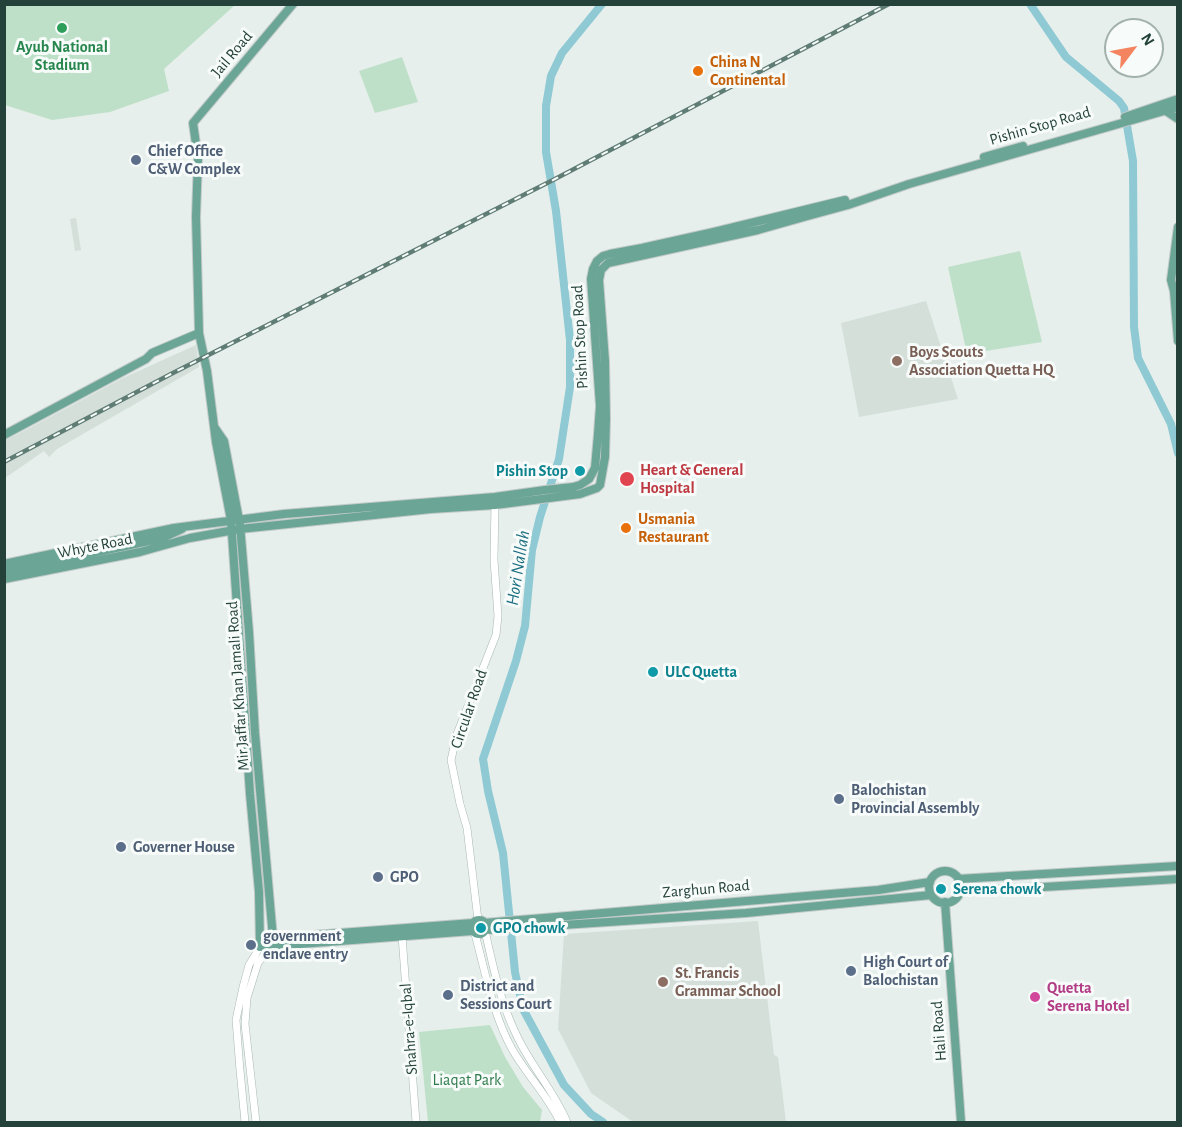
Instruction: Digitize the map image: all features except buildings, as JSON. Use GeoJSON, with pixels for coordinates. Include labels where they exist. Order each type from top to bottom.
{"type":"FeatureCollection","features":[{"type":"Feature","properties":{"kind":"main road","name":"Jail Road"},"geometry":{"type":"LineString","coordinates":[[200,333],[196,217],[198,158],[193,123],[293,4]]}},
{"type":"Feature","properties":{"kind":"main road"},"geometry":{"type":"LineString","coordinates":[[1111,124],[1178,99]]}},
{"type":"Feature","properties":{"kind":"main road"},"geometry":{"type":"LineString","coordinates":[[1111,124],[1129,122],[1178,107]]}},
{"type":"Feature","properties":{"kind":"main road"},"geometry":{"type":"LineString","coordinates":[[1166,111],[1178,119]]}},
{"type":"Feature","properties":{"kind":"main road","name":"Pishin Stop Road"},"geometry":{"type":"LineString","coordinates":[[265,526],[495,501],[580,485],[590,479],[595,468],[600,406],[591,279],[597,261],[603,256],[846,200],[908,180],[1111,124]]}},
{"type":"Feature","properties":{"kind":"main road","name":"Pishin Stop Road"},"geometry":{"type":"LineString","coordinates":[[235,525],[284,513],[540,499],[580,494],[597,488],[600,484],[605,457],[606,419],[605,361],[599,280],[601,270],[608,263],[804,218],[1111,124]]}},
{"type":"Feature","properties":{"kind":"main road"},"geometry":{"type":"LineString","coordinates":[[1178,227],[1171,271],[1178,341]]}},
{"type":"Feature","properties":{"kind":"main road"},"geometry":{"type":"LineString","coordinates":[[1174,291],[1178,275]]}},
{"type":"Feature","properties":{"kind":"main road"},"geometry":{"type":"LineString","coordinates":[[4,435],[147,359],[152,353],[200,333]]}},
{"type":"Feature","properties":{"kind":"main road","name":"Mir Jaffar Khan Jamali Road"},"geometry":{"type":"LineString","coordinates":[[200,333],[216,442],[235,525],[249,632],[272,942]]}},
{"type":"Feature","properties":{"kind":"main road","name":"Mir Jaffar Khan Jamali Road"},"geometry":{"type":"LineString","coordinates":[[235,525],[250,794],[259,892],[260,943]]}},
{"type":"Feature","properties":{"kind":"main road","name":"Whyte Road"},"geometry":{"type":"LineString","coordinates":[[4,579],[140,552],[235,525]]}},
{"type":"Feature","properties":{"kind":"main road","name":"Whyte Road"},"geometry":{"type":"LineString","coordinates":[[4,564],[187,526],[265,526]]}},
{"type":"Feature","properties":{"kind":"main road","name":"Whyte Road"},"geometry":{"type":"LineString","coordinates":[[163,538],[187,526]]}},
{"type":"Feature","properties":{"kind":"main road"},"geometry":{"type":"LineString","coordinates":[[4,572],[163,538]]}},
{"type":"Feature","properties":{"kind":"main road","name":"Whyte Road"},"geometry":{"type":"LineString","coordinates":[[163,538],[190,538]]}},
{"type":"Feature","properties":{"kind":"main road"},"geometry":{"type":"LineString","coordinates":[[958,879],[1178,866]]}},
{"type":"Feature","properties":{"kind":"main road"},"geometry":{"type":"LineString","coordinates":[[944,871],[952,873],[960,883],[959,892],[954,899],[945,902],[938,900],[930,891],[930,882],[935,874],[944,871]]}},
{"type":"Feature","properties":{"kind":"main road"},"geometry":{"type":"LineString","coordinates":[[959,892],[1178,879]]}},
{"type":"Feature","properties":{"kind":"main road","name":"Zarghun Road"},"geometry":{"type":"LineString","coordinates":[[272,942],[402,936],[878,890],[930,882]]}},
{"type":"Feature","properties":{"kind":"main road","name":"Zarghun Road"},"geometry":{"type":"LineString","coordinates":[[260,943],[479,927],[787,909],[932,895]]}},
{"type":"Feature","properties":{"kind":"main road"},"geometry":{"type":"LineString","coordinates":[[785,898],[787,909]]}},
{"type":"Feature","properties":{"kind":"main road","name":"Hali Road"},"geometry":{"type":"LineString","coordinates":[[945,902],[961,1122]]}},
{"type":"Feature","properties":{"kind":"street","name":"Circular Road"},"geometry":{"type":"LineString","coordinates":[[495,501],[494,560],[498,616],[496,635],[458,734],[451,760],[467,828],[479,927],[498,1019],[511,1048],[555,1111],[560,1122]]}},
{"type":"Feature","properties":{"kind":"street","name":"Circular Road"},"geometry":{"type":"LineString","coordinates":[[479,927],[516,1034],[561,1108],[567,1122]]}},
{"type":"Feature","properties":{"kind":"street","name":"Shahra-e-Iqbal"},"geometry":{"type":"LineString","coordinates":[[402,936],[416,1122]]}},
{"type":"Feature","properties":{"kind":"street"},"geometry":{"type":"LineString","coordinates":[[256,1122],[245,1024],[247,998],[258,963],[272,942]]}},
{"type":"Feature","properties":{"kind":"street"},"geometry":{"type":"LineString","coordinates":[[245,1122],[236,1020],[249,965],[260,943]]}},
{"type":"Feature","properties":{"kind":"street"},"geometry":{"type":"LineString","coordinates":[[561,1108],[573,1122]]}},
{"type":"Feature","properties":{"kind":"shaded area"},"geometry":{"type":"Polygon","coordinates":[[[76,218],[81,250],[75,251],[70,219],[76,218]]]}},
{"type":"Feature","properties":{"kind":"shaded area","name":"Boys Scouts Association Quetta HQ"},"geometry":{"type":"Polygon","coordinates":[[[926,301],[958,399],[859,417],[841,323],[926,301]]]}},
{"type":"Feature","properties":{"kind":"shaded area"},"geometry":{"type":"Polygon","coordinates":[[[196,345],[199,367],[57,449],[49,457],[44,451],[5,478],[5,440],[123,378],[196,345]]]}},
{"type":"Feature","properties":{"kind":"shaded area","name":"St. Francis Grammar School"},"geometry":{"type":"Polygon","coordinates":[[[758,921],[774,1055],[778,1057],[786,1122],[633,1122],[591,1093],[558,1029],[564,934],[758,921]]]}},
{"type":"Feature","properties":{"kind":"green space"},"geometry":{"type":"Polygon","coordinates":[[[4,5],[235,5],[164,69],[169,91],[110,112],[52,120],[5,105],[4,5]]]}},
{"type":"Feature","properties":{"kind":"green space"},"geometry":{"type":"Polygon","coordinates":[[[402,57],[418,102],[375,113],[359,71],[402,57]]]}},
{"type":"Feature","properties":{"kind":"green space"},"geometry":{"type":"Polygon","coordinates":[[[1020,251],[1042,342],[967,354],[948,267],[1020,251]]]}},
{"type":"Feature","properties":{"kind":"green space","name":"Liaqat Park"},"geometry":{"type":"Polygon","coordinates":[[[490,1025],[523,1087],[542,1110],[540,1122],[428,1122],[419,1032],[490,1025]]]}},
{"type":"Feature","properties":{"kind":"waterway","name":"Hori Nallah"},"geometry":{"type":"LineString","coordinates":[[602,4],[562,53],[551,76],[546,106],[546,152],[556,211],[570,340],[570,387],[559,459],[532,550],[525,626],[516,661],[483,759],[503,853],[515,972],[523,1009],[564,1085],[591,1114],[603,1122]]}},
{"type":"Feature","properties":{"kind":"waterway"},"geometry":{"type":"LineString","coordinates":[[1030,4],[1066,57],[1119,101],[1124,108],[1133,161],[1134,327],[1138,358],[1171,424],[1178,453]]}},
{"type":"Feature","properties":{"kind":"railway"},"geometry":{"type":"LineString","coordinates":[[4,462],[171,374],[555,179],[889,4]]}},
{"type":"Feature","properties":{"kind":"place","name":"Ayub National Stadium"},"geometry":{"type":"Point","coordinates":[62,28]}},
{"type":"Feature","properties":{"kind":"place","name":"China N Continental"},"geometry":{"type":"Point","coordinates":[698,71]}},
{"type":"Feature","properties":{"kind":"place","name":"Chief Office C&W Complex"},"geometry":{"type":"Point","coordinates":[136,160]}},
{"type":"Feature","properties":{"kind":"place","name":"Boys Scouts Association Quetta HQ"},"geometry":{"type":"Point","coordinates":[897,361]}},
{"type":"Feature","properties":{"kind":"place","name":"Pishin Stop"},"geometry":{"type":"Point","coordinates":[580,471]}},
{"type":"Feature","properties":{"kind":"place","name":"Heart & General Hospital"},"geometry":{"type":"Point","coordinates":[627,479]}},
{"type":"Feature","properties":{"kind":"place","name":"Usmania Restaurant"},"geometry":{"type":"Point","coordinates":[626,528]}},
{"type":"Feature","properties":{"kind":"place","name":"ULC Quetta"},"geometry":{"type":"Point","coordinates":[653,672]}},
{"type":"Feature","properties":{"kind":"place","name":"Balochistan Provincial Assembly"},"geometry":{"type":"Point","coordinates":[839,799]}},
{"type":"Feature","properties":{"kind":"place","name":"Governer House"},"geometry":{"type":"Point","coordinates":[121,847]}},
{"type":"Feature","properties":{"kind":"place","name":"GPO"},"geometry":{"type":"Point","coordinates":[378,877]}},
{"type":"Feature","properties":{"kind":"place","name":"Serena chowk"},"geometry":{"type":"Point","coordinates":[941,889]}},
{"type":"Feature","properties":{"kind":"place","name":"GPO chowk"},"geometry":{"type":"Point","coordinates":[481,928]}},
{"type":"Feature","properties":{"kind":"place","name":"government enclave entry"},"geometry":{"type":"Point","coordinates":[251,945]}},
{"type":"Feature","properties":{"kind":"place","name":"High Court of Balochistan"},"geometry":{"type":"Point","coordinates":[851,971]}},
{"type":"Feature","properties":{"kind":"place","name":"St. Francis Grammar School"},"geometry":{"type":"Point","coordinates":[663,982]}},
{"type":"Feature","properties":{"kind":"place","name":"District and Sessions Court"},"geometry":{"type":"Point","coordinates":[448,995]}},
{"type":"Feature","properties":{"kind":"place","name":"Quetta Serena Hotel"},"geometry":{"type":"Point","coordinates":[1035,997]}}]}
